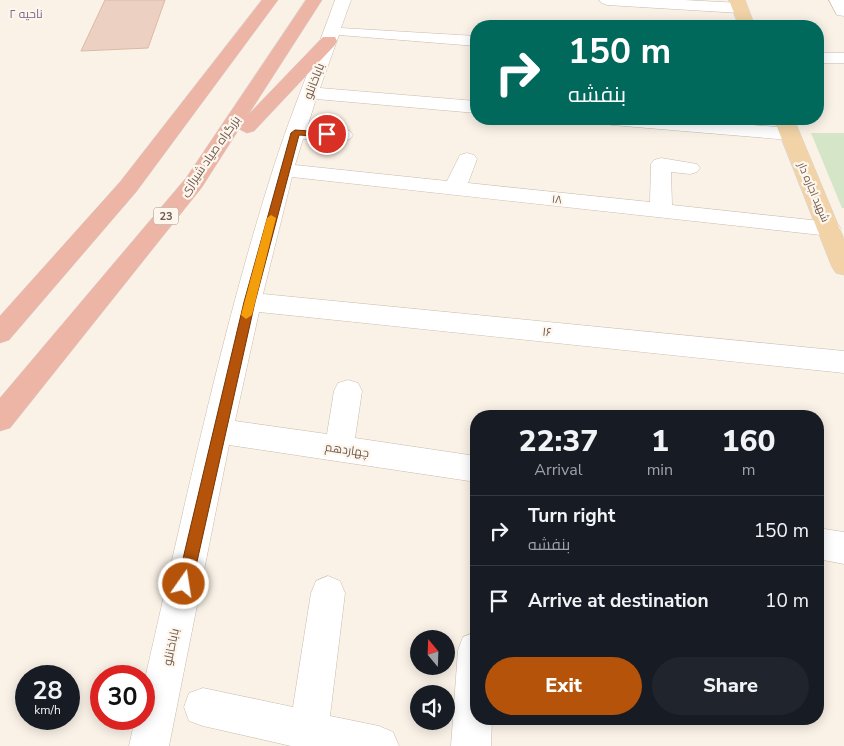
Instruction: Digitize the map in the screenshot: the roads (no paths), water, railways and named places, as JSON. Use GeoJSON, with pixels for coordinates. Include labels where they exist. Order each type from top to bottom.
{"type":"FeatureCollection","features":[{"type":"Feature","properties":{"kind":"highway"},"geometry":{"type":"LineString","coordinates":[[0,333],[128,187],[270,0]]}},
{"type":"Feature","properties":{"kind":"highway","name":"بزرگراه صیاد شیرازی"},"geometry":{"type":"LineString","coordinates":[[0,419],[194,182],[314,0]]}},
{"type":"Feature","properties":{"kind":"highway"},"geometry":{"type":"LineString","coordinates":[[194,182],[337,37]]}},
{"type":"Feature","properties":{"kind":"main road"},"geometry":{"type":"LineString","coordinates":[[739,4],[746,20]]}},
{"type":"Feature","properties":{"kind":"main road","name":"شهید اجاره دار"},"geometry":{"type":"LineString","coordinates":[[787,127],[844,266]]}},
{"type":"Feature","properties":{"kind":"street","name":"باباخانلو"},"geometry":{"type":"LineString","coordinates":[[149,746],[218,431],[284,170],[309,93],[337,37],[343,0]]}},
{"type":"Feature","properties":{"kind":"street"},"geometry":{"type":"LineString","coordinates":[[607,0],[739,4]]}},
{"type":"Feature","properties":{"kind":"street"},"geometry":{"type":"LineString","coordinates":[[337,37],[470,41]]}},
{"type":"Feature","properties":{"kind":"street"},"geometry":{"type":"LineString","coordinates":[[824,58],[844,58]]}},
{"type":"Feature","properties":{"kind":"street"},"geometry":{"type":"LineString","coordinates":[[309,93],[470,106]]}},
{"type":"Feature","properties":{"kind":"street"},"geometry":{"type":"LineString","coordinates":[[743,125],[787,127]]}},
{"type":"Feature","properties":{"kind":"street"},"geometry":{"type":"LineString","coordinates":[[295,133],[343,135]]}},
{"type":"Feature","properties":{"kind":"street"},"geometry":{"type":"LineString","coordinates":[[455,188],[467,158]]}},
{"type":"Feature","properties":{"kind":"street"},"geometry":{"type":"LineString","coordinates":[[661,210],[661,164],[690,168]]}},
{"type":"Feature","properties":{"kind":"street","name":"۱۸"},"geometry":{"type":"LineString","coordinates":[[284,170],[830,229]]}},
{"type":"Feature","properties":{"kind":"street","name":"۱۶"},"geometry":{"type":"LineString","coordinates":[[250,302],[844,362]]}},
{"type":"Feature","properties":{"kind":"street"},"geometry":{"type":"LineString","coordinates":[[339,449],[348,391]]}},
{"type":"Feature","properties":{"kind":"street","name":"چهاردهم"},"geometry":{"type":"LineString","coordinates":[[218,431],[470,468]]}},
{"type":"Feature","properties":{"kind":"street"},"geometry":{"type":"LineString","coordinates":[[824,545],[844,548]]}},
{"type":"Feature","properties":{"kind":"street"},"geometry":{"type":"LineString","coordinates":[[309,731],[328,593]]}},
{"type":"Feature","properties":{"kind":"street"},"geometry":{"type":"LineString","coordinates":[[203,707],[379,746]]}},
{"type":"Feature","properties":{"kind":"street"},"geometry":{"type":"LineString","coordinates":[[471,746],[472,725]]}},
{"type":"Feature","properties":{"kind":"district","name":"ناحیه ۲"},"geometry":{"type":"Point","coordinates":[26,14]}}]}
